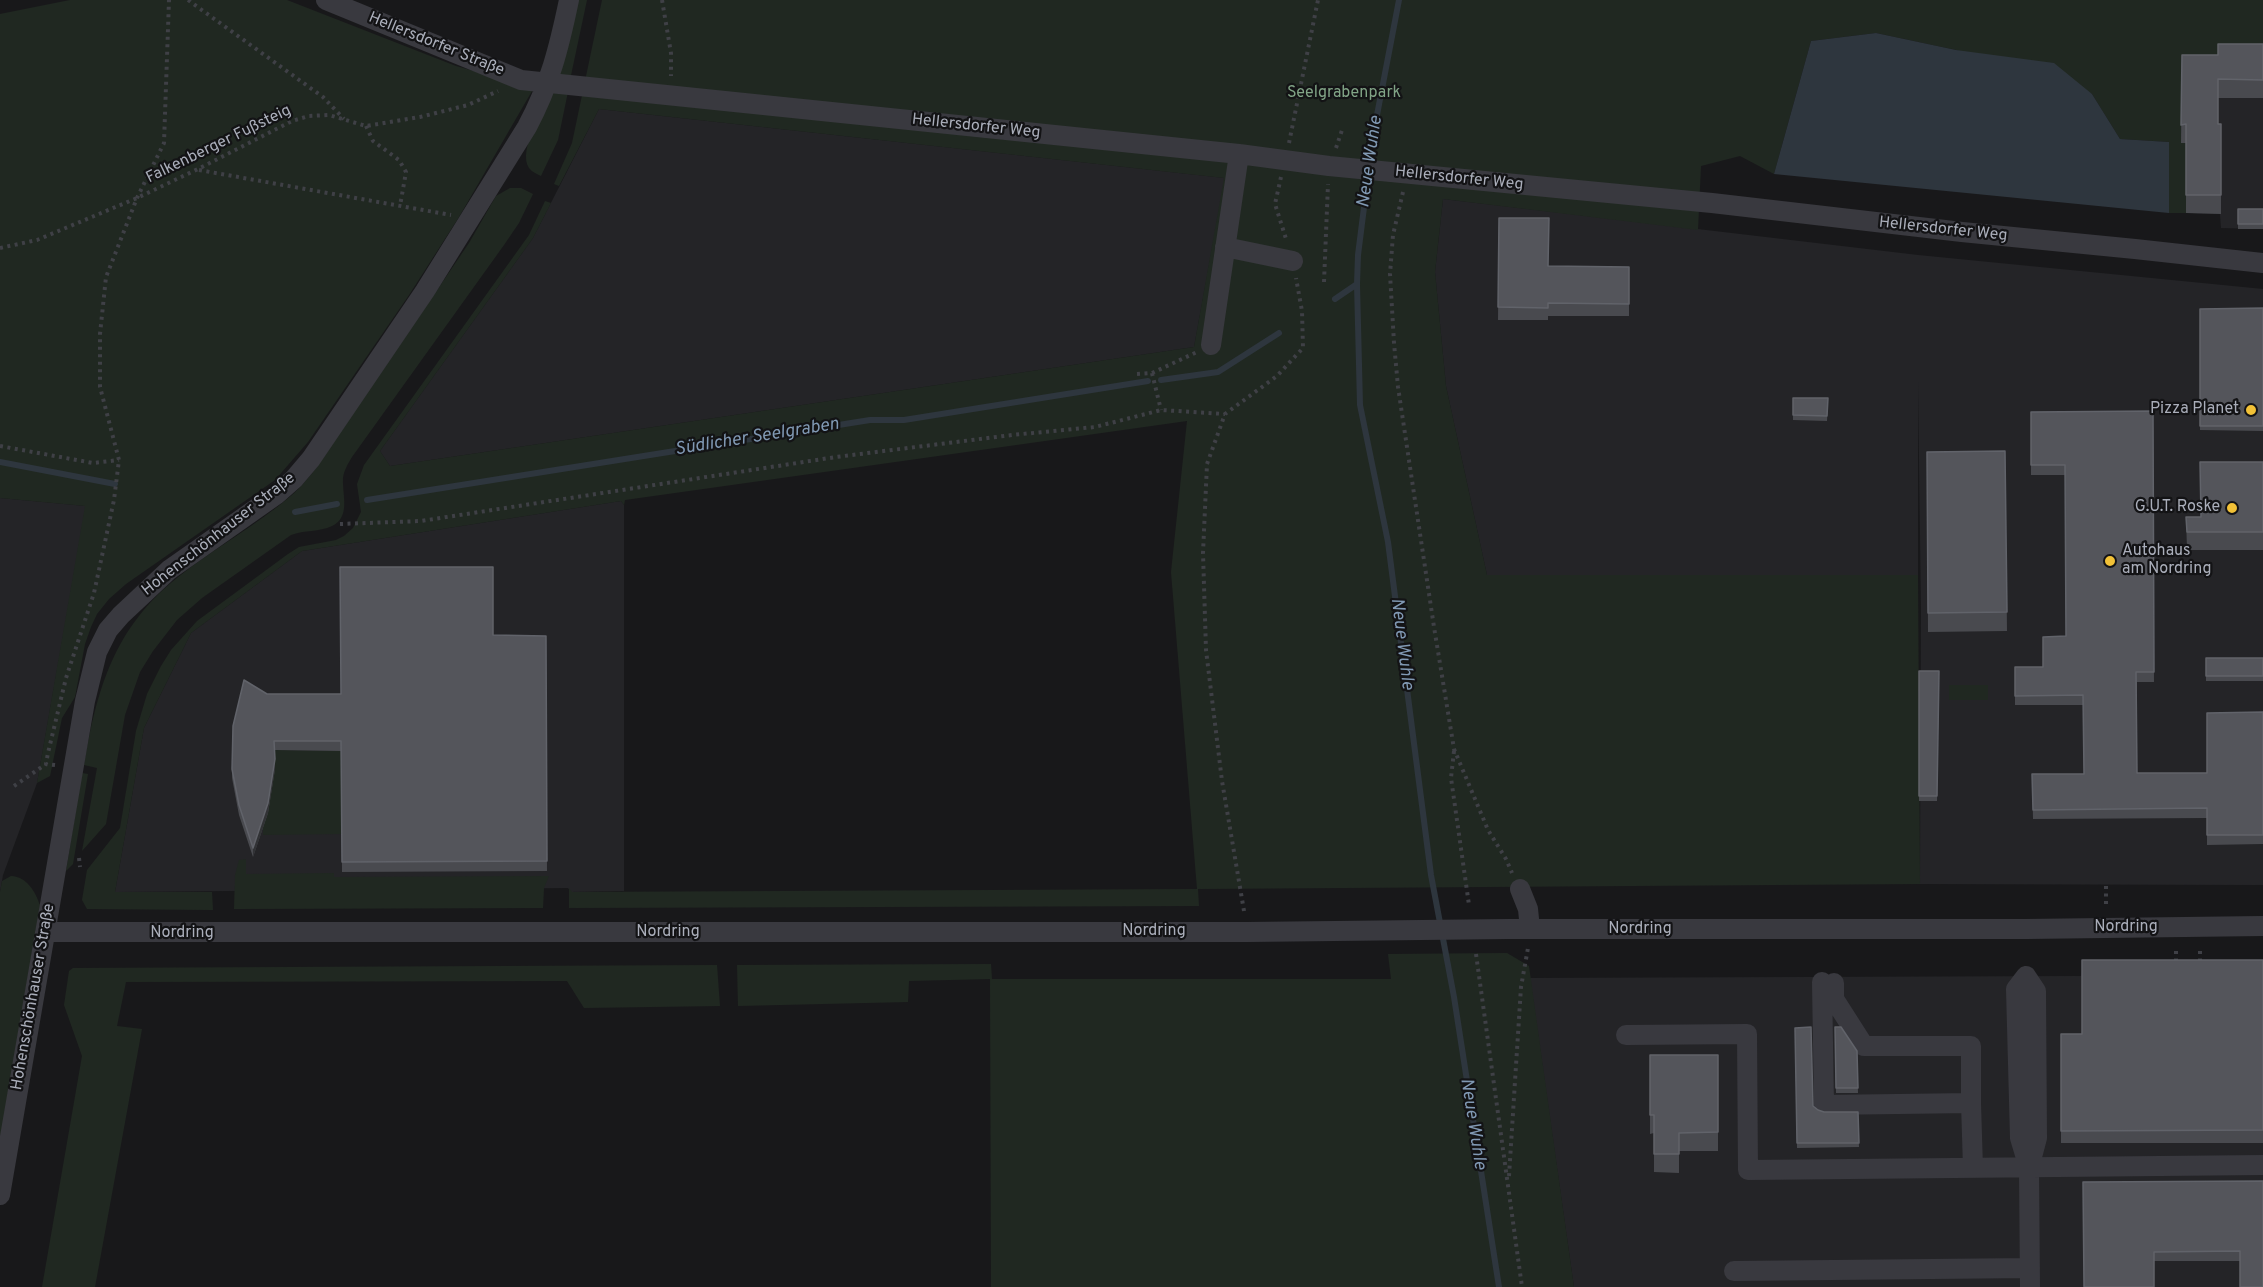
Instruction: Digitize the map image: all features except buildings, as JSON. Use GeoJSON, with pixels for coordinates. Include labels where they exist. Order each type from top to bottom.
{"type":"FeatureCollection","features":[{"type":"Feature","properties":{"kind":"street","name":"Hellersdorfer Straße"},"geometry":{"type":"LineString","coordinates":[[326,0],[521,80],[548,82]]}},
{"type":"Feature","properties":{"kind":"street","name":"Hohenschönhauser Straße"},"geometry":{"type":"LineString","coordinates":[[0,1195],[89,676],[97,652],[108,630],[154,582],[277,494],[303,469],[425,291],[527,127],[558,55],[569,0]]}},
{"type":"Feature","properties":{"kind":"street","name":"Hellersdorfer Weg"},"geometry":{"type":"LineString","coordinates":[[548,82],[1239,154],[1351,169],[1712,203],[1951,231],[2263,263]]}},
{"type":"Feature","properties":{"kind":"street"},"geometry":{"type":"LineString","coordinates":[[1211,345],[1239,154]]}},
{"type":"Feature","properties":{"kind":"street"},"geometry":{"type":"LineString","coordinates":[[1226,247],[1293,261]]}},
{"type":"Feature","properties":{"kind":"street"},"geometry":{"type":"LineString","coordinates":[[1520,889],[1528,909],[1530,929]]}},
{"type":"Feature","properties":{"kind":"street","name":"Nordring"},"geometry":{"type":"LineString","coordinates":[[45,933],[456,934],[2026,929],[2263,926]]}},
{"type":"Feature","properties":{"kind":"street"},"geometry":{"type":"LineString","coordinates":[[1734,1271],[2030,1278],[2029,1167],[2037,1138],[2036,991],[2026,976],[2016,989],[2020,1138],[2029,1167]]}},
{"type":"Feature","properties":{"kind":"street"},"geometry":{"type":"LineString","coordinates":[[1971,1103],[1824,1105],[1828,982],[1834,999],[1864,1046],[1971,1046],[1973,1168]]}},
{"type":"Feature","properties":{"kind":"street"},"geometry":{"type":"LineString","coordinates":[[1626,1035],[1747,1034],[1748,1170],[2263,1165]]}},
{"type":"Feature","properties":{"kind":"path"},"geometry":{"type":"LineString","coordinates":[[48,753],[66,678],[94,593],[114,500],[119,460],[100,387],[100,334],[106,277],[137,198],[164,143],[170,0]]}},
{"type":"Feature","properties":{"kind":"path"},"geometry":{"type":"LineString","coordinates":[[188,0],[323,97],[345,120]]}},
{"type":"Feature","properties":{"kind":"path"},"geometry":{"type":"LineString","coordinates":[[662,0],[671,53],[671,81],[667,94]]}},
{"type":"Feature","properties":{"kind":"path"},"geometry":{"type":"LineString","coordinates":[[1244,911],[1222,781],[1206,651],[1203,601],[1207,464],[1225,414],[1277,376],[1303,348],[1302,311],[1293,261],[1275,204],[1318,0]]}},
{"type":"Feature","properties":{"kind":"path","name":"Falkenberger Fußsteig"},"geometry":{"type":"LineString","coordinates":[[0,248],[37,240],[137,198],[292,122],[309,116],[329,115],[366,126],[420,117],[468,105],[521,80]]}},
{"type":"Feature","properties":{"kind":"path"},"geometry":{"type":"LineString","coordinates":[[366,126],[373,141],[399,160],[406,172],[400,206]]}},
{"type":"Feature","properties":{"kind":"path"},"geometry":{"type":"LineString","coordinates":[[1324,282],[1329,166],[1342,130]]}},
{"type":"Feature","properties":{"kind":"path"},"geometry":{"type":"LineString","coordinates":[[198,169],[459,217],[470,222]]}},
{"type":"Feature","properties":{"kind":"path"},"geometry":{"type":"LineString","coordinates":[[1408,174],[1393,235],[1390,274],[1394,343],[1398,387],[1454,749],[1488,830],[1506,859],[1520,889]]}},
{"type":"Feature","properties":{"kind":"path"},"geometry":{"type":"LineString","coordinates":[[1137,374],[1152,373],[1211,345]]}},
{"type":"Feature","properties":{"kind":"path"},"geometry":{"type":"LineString","coordinates":[[1152,373],[1161,410]]}},
{"type":"Feature","properties":{"kind":"path"},"geometry":{"type":"LineString","coordinates":[[340,524],[421,521],[836,457],[1095,427],[1161,410],[1225,414]]}},
{"type":"Feature","properties":{"kind":"path"},"geometry":{"type":"LineString","coordinates":[[0,446],[93,463],[119,460]]}},
{"type":"Feature","properties":{"kind":"path"},"geometry":{"type":"LineString","coordinates":[[1454,749],[1451,778],[1469,904]]}},
{"type":"Feature","properties":{"kind":"path"},"geometry":{"type":"LineString","coordinates":[[14,786],[46,764]]}},
{"type":"Feature","properties":{"kind":"path"},"geometry":{"type":"LineString","coordinates":[[2106,886],[2106,908]]}},
{"type":"Feature","properties":{"kind":"path"},"geometry":{"type":"LineString","coordinates":[[1508,1186],[1521,987],[1530,929]]}},
{"type":"Feature","properties":{"kind":"path"},"geometry":{"type":"LineString","coordinates":[[2176,951],[2176,970]]}},
{"type":"Feature","properties":{"kind":"path"},"geometry":{"type":"LineString","coordinates":[[2200,951],[2200,969]]}},
{"type":"Feature","properties":{"kind":"path"},"geometry":{"type":"LineString","coordinates":[[1476,954],[1522,1287]]}},
{"type":"Feature","properties":{"kind":"shaded area"},"geometry":{"type":"Polygon","coordinates":[[[1876,33],[1956,50],[2054,63],[2092,94],[2120,139],[2169,142],[2169,213],[1774,174],[1811,41],[1876,33]]]}},
{"type":"Feature","properties":{"kind":"shaded area"},"geometry":{"type":"Polygon","coordinates":[[[2263,63],[2263,229],[2221,228],[2220,214],[2186,213],[2186,143],[2181,143],[2182,74],[2263,63]]]}},
{"type":"Feature","properties":{"kind":"shaded area"},"geometry":{"type":"Polygon","coordinates":[[[599,109],[1225,178],[1194,347],[390,466],[380,451],[533,238],[599,109]]]}},
{"type":"Feature","properties":{"kind":"shaded area"},"geometry":{"type":"Polygon","coordinates":[[[1443,199],[1918,255],[2263,289],[2263,885],[1920,884],[1921,610],[1918,382],[1918,575],[1487,575],[1446,386],[1435,272],[1443,199]]]}},
{"type":"Feature","properties":{"kind":"shaded area"},"geometry":{"type":"Polygon","coordinates":[[[0,498],[86,506],[37,783],[3,875],[0,892],[0,498]]]}},
{"type":"Feature","properties":{"kind":"shaded area"},"geometry":{"type":"Polygon","coordinates":[[[621,501],[624,505],[624,891],[571,892],[568,888],[115,892],[144,728],[191,633],[302,551],[621,501]]]}},
{"type":"Feature","properties":{"kind":"shaded area"},"geometry":{"type":"Polygon","coordinates":[[[2082,972],[2263,972],[2263,1287],[1574,1287],[1530,978],[2081,976],[2082,972]]]}},
{"type":"Feature","properties":{"kind":"green space"},"geometry":{"type":"Polygon","coordinates":[[[70,0],[287,0],[456,66],[521,84],[532,91],[459,217],[409,295],[308,442],[275,480],[126,584],[97,614],[85,644],[75,697],[62,718],[50,776],[37,783],[85,506],[0,498],[0,14],[70,0]]]}},
{"type":"Feature","properties":{"kind":"green space"},"geometry":{"type":"Polygon","coordinates":[[[577,0],[587,0],[570,80],[557,78],[577,0]]]}},
{"type":"Feature","properties":{"kind":"green space","name":"Seelgrabenpark"},"geometry":{"type":"Polygon","coordinates":[[[602,0],[2263,0],[2263,63],[2182,74],[2181,143],[2186,143],[2186,213],[2169,213],[2169,142],[2120,139],[2092,94],[1956,50],[1876,33],[1811,41],[1774,174],[1740,156],[1701,166],[1698,230],[1443,199],[1435,272],[1446,386],[1487,575],[1918,575],[1920,884],[1198,889],[1199,906],[569,908],[569,888],[572,892],[1197,889],[1171,572],[1187,421],[625,500],[624,505],[621,501],[302,551],[191,633],[144,728],[115,892],[212,892],[213,910],[87,909],[82,900],[87,870],[120,828],[136,731],[147,694],[171,650],[197,621],[288,554],[299,547],[336,540],[353,528],[361,512],[357,484],[364,465],[529,235],[545,201],[551,203],[533,238],[380,451],[390,466],[1194,347],[1224,178],[599,109],[559,186],[554,184],[572,143],[602,0]]]}},
{"type":"Feature","properties":{"kind":"green space"},"geometry":{"type":"Polygon","coordinates":[[[569,87],[558,140],[541,176],[529,168],[526,160],[529,140],[554,89],[569,87]]]}},
{"type":"Feature","properties":{"kind":"green space"},"geometry":{"type":"Polygon","coordinates":[[[510,188],[521,188],[533,194],[519,223],[352,457],[344,475],[342,517],[327,528],[291,535],[202,598],[177,620],[153,651],[140,672],[125,715],[106,824],[82,851],[97,768],[84,765],[89,737],[103,686],[123,639],[155,597],[177,578],[278,506],[305,482],[469,243],[496,196],[510,188]]]}},
{"type":"Feature","properties":{"kind":"green space"},"geometry":{"type":"Polygon","coordinates":[[[1949,685],[1988,685],[1988,700],[1949,700],[1949,685]]]}},
{"type":"Feature","properties":{"kind":"green space"},"geometry":{"type":"Polygon","coordinates":[[[274,750],[341,751],[342,834],[263,835],[272,790],[274,750]]]}},
{"type":"Feature","properties":{"kind":"green space"},"geometry":{"type":"Polygon","coordinates":[[[82,773],[88,774],[73,864],[66,871],[82,773]]]}},
{"type":"Feature","properties":{"kind":"green space"},"geometry":{"type":"Polygon","coordinates":[[[246,859],[246,874],[334,873],[334,877],[549,876],[544,888],[543,908],[234,909],[235,875],[239,860],[246,859]]]}},
{"type":"Feature","properties":{"kind":"green space"},"geometry":{"type":"Polygon","coordinates":[[[11,876],[22,879],[30,886],[40,905],[0,1140],[0,892],[2,881],[11,876]]]}},
{"type":"Feature","properties":{"kind":"green space"},"geometry":{"type":"Polygon","coordinates":[[[1507,953],[1529,966],[1574,1287],[991,1287],[990,979],[909,981],[908,1002],[738,1006],[737,965],[991,964],[992,979],[1391,979],[1388,954],[1507,953]]]}},
{"type":"Feature","properties":{"kind":"green space"},"geometry":{"type":"Polygon","coordinates":[[[717,965],[720,1006],[584,1008],[567,981],[126,982],[117,1026],[142,1029],[95,1287],[42,1287],[82,1056],[64,1005],[69,971],[73,968],[717,965]]]}},
{"type":"Feature","properties":{"kind":"waterway","name":"Neue Wuhle"},"geometry":{"type":"LineString","coordinates":[[1399,0],[1373,136],[1358,255],[1360,405],[1388,542],[1431,875],[1454,997],[1499,1287]]}},
{"type":"Feature","properties":{"kind":"waterway"},"geometry":{"type":"LineString","coordinates":[[1335,299],[1357,284]]}},
{"type":"Feature","properties":{"kind":"waterway","name":"Südlicher Seelgraben"},"geometry":{"type":"LineString","coordinates":[[1161,380],[1218,372],[1279,333]]}},
{"type":"Feature","properties":{"kind":"waterway","name":"Südlicher Seelgraben"},"geometry":{"type":"LineString","coordinates":[[367,500],[870,420],[904,420],[1148,381]]}},
{"type":"Feature","properties":{"kind":"waterway","name":"Südlicher Seelgraben"},"geometry":{"type":"LineString","coordinates":[[0,462],[115,484]]}},
{"type":"Feature","properties":{"kind":"waterway","name":"Südlicher Seelgraben"},"geometry":{"type":"LineString","coordinates":[[295,512],[337,504]]}},
{"type":"Feature","properties":{"kind":"place","name":"Pizza Planet"},"geometry":{"type":"Point","coordinates":[2251,410]}},
{"type":"Feature","properties":{"kind":"place","name":"G.U.T. Roske"},"geometry":{"type":"Point","coordinates":[2232,508]}},
{"type":"Feature","properties":{"kind":"place","name":"Autohaus am Nordring"},"geometry":{"type":"Point","coordinates":[2110,561]}}]}
